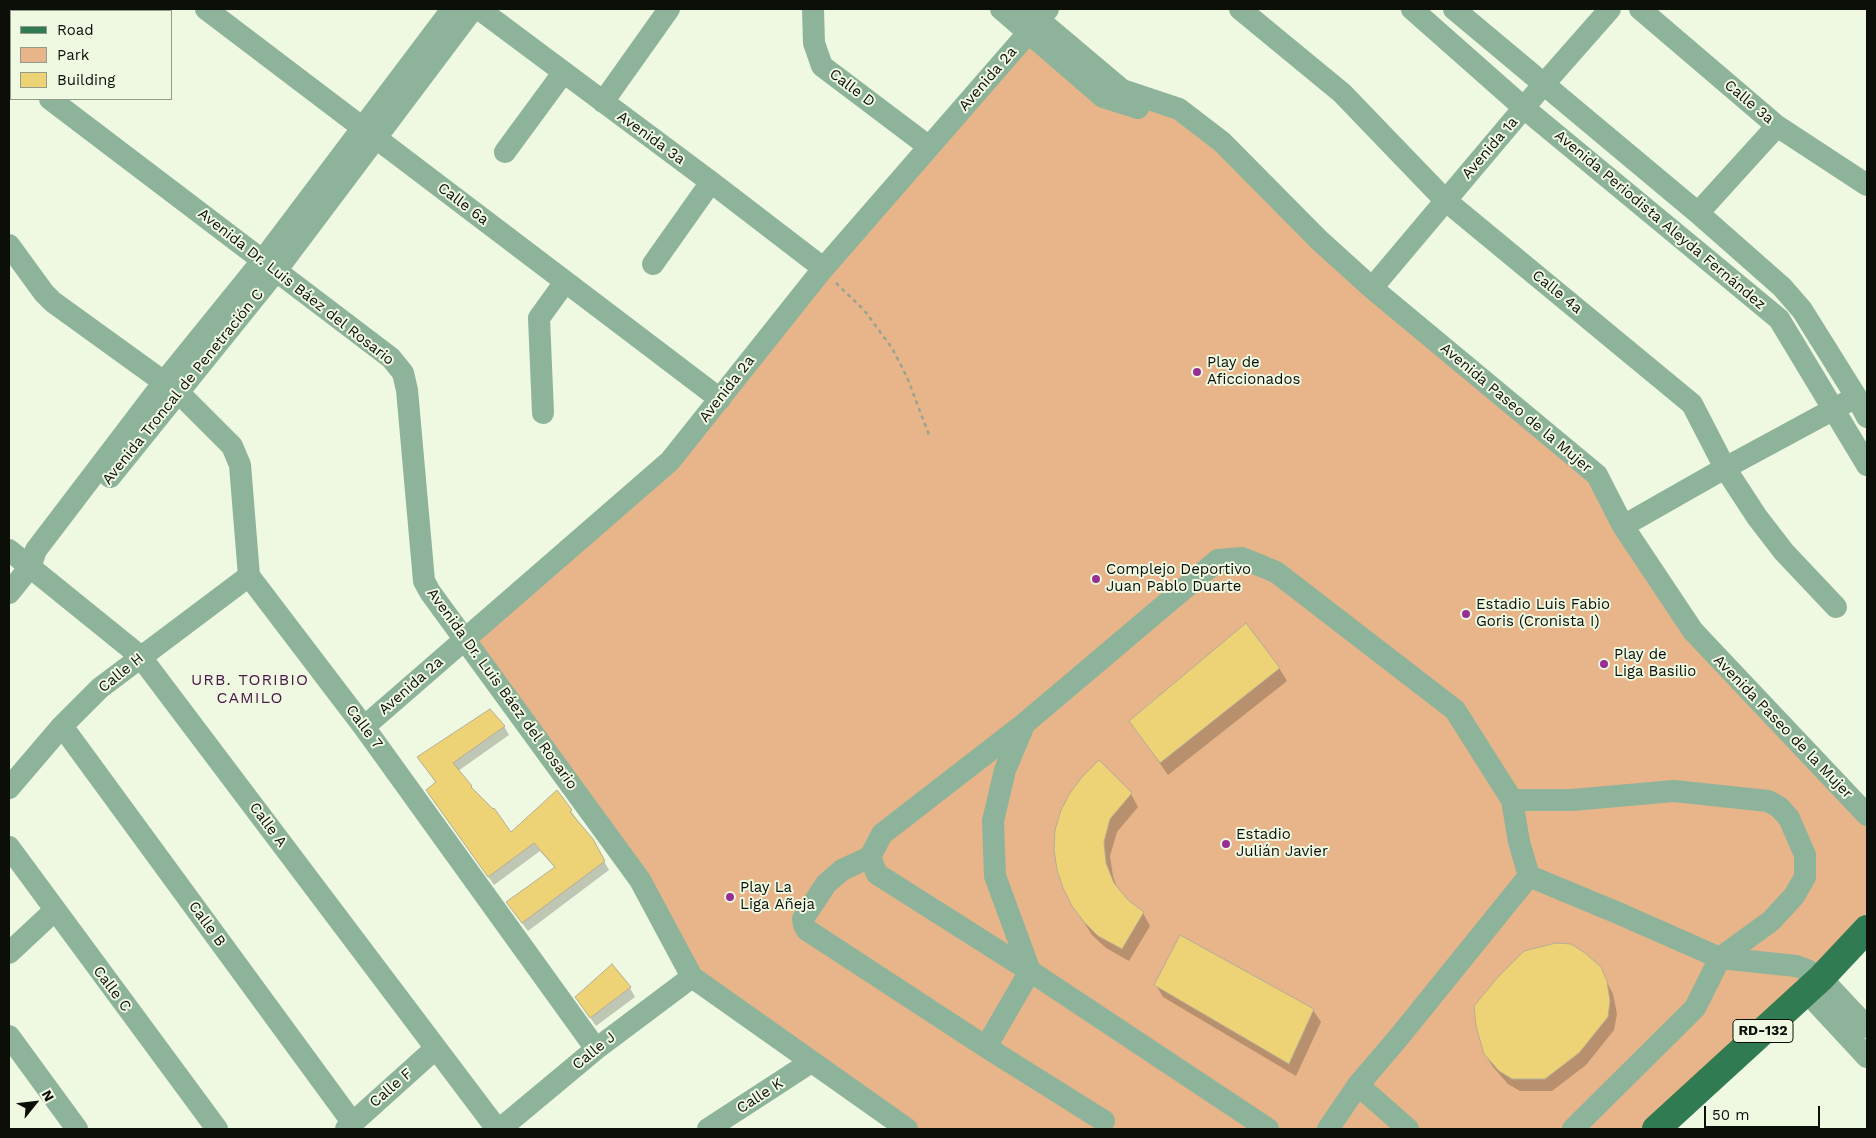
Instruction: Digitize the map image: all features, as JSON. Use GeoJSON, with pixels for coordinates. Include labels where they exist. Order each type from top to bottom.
{"type":"FeatureCollection","features":[{"type":"Feature","properties":{"kind":"main road","name":"RD-132"},"geometry":{"type":"LineString","coordinates":[[1684,1129],[1822,989],[1867,929]]}},
{"type":"Feature","properties":{"kind":"main road","name":"RD-132"},"geometry":{"type":"LineString","coordinates":[[1656,1129],[1867,951]]}},
{"type":"Feature","properties":{"kind":"street","name":"Calle 6a"},"geometry":{"type":"LineString","coordinates":[[206,9],[720,399]]}},
{"type":"Feature","properties":{"kind":"street","name":"Avenida Troncal de Penetración C"},"geometry":{"type":"LineString","coordinates":[[369,133],[452,9]]}},
{"type":"Feature","properties":{"kind":"street","name":"Avenida Troncal de Penetración C"},"geometry":{"type":"LineString","coordinates":[[9,593],[30,567],[44,558],[172,387],[269,266],[369,133],[473,9]]}},
{"type":"Feature","properties":{"kind":"street","name":"Avenida 3a"},"geometry":{"type":"LineString","coordinates":[[479,9],[711,182],[823,269]]}},
{"type":"Feature","properties":{"kind":"street"},"geometry":{"type":"LineString","coordinates":[[603,102],[669,9]]}},
{"type":"Feature","properties":{"kind":"street","name":"Calle D"},"geometry":{"type":"LineString","coordinates":[[814,9],[814,43],[822,66],[928,146]]}},
{"type":"Feature","properties":{"kind":"street","name":"Avenida Paseo de la Mujer"},"geometry":{"type":"LineString","coordinates":[[1001,9],[1035,17],[1103,97],[1136,108],[1179,109],[1222,142],[1319,240],[1372,288],[1597,475],[1623,526],[1693,631],[1867,815]]}},
{"type":"Feature","properties":{"kind":"street","name":"Calle 4a"},"geometry":{"type":"LineString","coordinates":[[1240,9],[1342,93],[1445,200],[1692,404],[1724,468],[1757,516],[1784,552],[1836,607]]}},
{"type":"Feature","properties":{"kind":"street","name":"Avenida Periodista Aleyda Fernández"},"geometry":{"type":"LineString","coordinates":[[1412,9],[1524,108],[1779,319],[1867,465]]}},
{"type":"Feature","properties":{"kind":"street","name":"Avenida Periodista Aleyda Fernández"},"geometry":{"type":"LineString","coordinates":[[1454,9],[1698,213],[1782,287],[1802,310],[1864,402]]}},
{"type":"Feature","properties":{"kind":"street","name":"Avenida 1a"},"geometry":{"type":"LineString","coordinates":[[1372,288],[1543,85],[1610,9]]}},
{"type":"Feature","properties":{"kind":"street","name":"Calle 3a"},"geometry":{"type":"LineString","coordinates":[[1640,9],[1777,126],[1867,185]]}},
{"type":"Feature","properties":{"kind":"street","name":"Avenida 2a"},"geometry":{"type":"LineString","coordinates":[[364,727],[670,461],[823,269],[1035,17]]}},
{"type":"Feature","properties":{"kind":"street"},"geometry":{"type":"LineString","coordinates":[[505,152],[563,73]]}},
{"type":"Feature","properties":{"kind":"street","name":"Avenida Dr. Luis Báez del Rosario"},"geometry":{"type":"LineString","coordinates":[[51,100],[391,358],[403,373],[407,390],[424,581],[430,592],[640,880],[692,977],[906,1129]]}},
{"type":"Feature","properties":{"kind":"street"},"geometry":{"type":"LineString","coordinates":[[1698,213],[1777,126]]}},
{"type":"Feature","properties":{"kind":"street"},"geometry":{"type":"LineString","coordinates":[[652,264],[711,182]]}},
{"type":"Feature","properties":{"kind":"street"},"geometry":{"type":"LineString","coordinates":[[9,245],[44,293],[53,302],[172,387],[232,446],[240,465],[249,576]]}},
{"type":"Feature","properties":{"kind":"street"},"geometry":{"type":"LineString","coordinates":[[543,413],[539,318],[565,282]]}},
{"type":"Feature","properties":{"kind":"street"},"geometry":{"type":"LineString","coordinates":[[1623,526],[1834,408],[1864,402]]}},
{"type":"Feature","properties":{"kind":"street","name":"Calle A"},"geometry":{"type":"LineString","coordinates":[[9,550],[140,656],[499,1129]]}},
{"type":"Feature","properties":{"kind":"street"},"geometry":{"type":"LineString","coordinates":[[1104,1120],[986,1047],[807,930],[803,919],[826,884],[842,870],[870,857],[882,834],[1024,724],[1218,560],[1242,558],[1276,572],[1456,710],[1512,800],[1519,842],[1529,876]]}},
{"type":"Feature","properties":{"kind":"street","name":"Calle H"},"geometry":{"type":"LineString","coordinates":[[9,788],[62,726],[100,688],[140,656],[249,576]]}},
{"type":"Feature","properties":{"kind":"street","name":"Calle 7"},"geometry":{"type":"LineString","coordinates":[[249,576],[364,727],[596,1049]]}},
{"type":"Feature","properties":{"kind":"street"},"geometry":{"type":"LineString","coordinates":[[1024,724],[1005,770],[993,821],[995,876],[1010,922],[1030,971]]}},
{"type":"Feature","properties":{"kind":"street","name":"Calle B"},"geometry":{"type":"LineString","coordinates":[[62,726],[349,1126]]}},
{"type":"Feature","properties":{"kind":"street"},"geometry":{"type":"LineString","coordinates":[[1512,800],[1572,800],[1674,791],[1768,801],[1779,807],[1789,818],[1805,856],[1805,877],[1794,896],[1771,921],[1720,958],[1696,1008],[1573,1129]]}},
{"type":"Feature","properties":{"kind":"street","name":"Calle C"},"geometry":{"type":"LineString","coordinates":[[9,847],[54,911],[217,1129]]}},
{"type":"Feature","properties":{"kind":"street"},"geometry":{"type":"LineString","coordinates":[[870,857],[877,874],[1030,971],[1268,1129]]}},
{"type":"Feature","properties":{"kind":"street"},"geometry":{"type":"LineString","coordinates":[[1529,876],[1720,958],[1796,966],[1806,970],[1822,989],[1867,1057]]}},
{"type":"Feature","properties":{"kind":"street"},"geometry":{"type":"LineString","coordinates":[[1328,1129],[1358,1085],[1529,876]]}},
{"type":"Feature","properties":{"kind":"street"},"geometry":{"type":"LineString","coordinates":[[9,953],[54,911]]}},
{"type":"Feature","properties":{"kind":"street"},"geometry":{"type":"LineString","coordinates":[[986,1047],[1030,971]]}},
{"type":"Feature","properties":{"kind":"street","name":"Calle J"},"geometry":{"type":"LineString","coordinates":[[499,1129],[596,1049],[692,977]]}},
{"type":"Feature","properties":{"kind":"street"},"geometry":{"type":"LineString","coordinates":[[1822,989],[1867,1027]]}},
{"type":"Feature","properties":{"kind":"street"},"geometry":{"type":"LineString","coordinates":[[9,1036],[77,1129]]}},
{"type":"Feature","properties":{"kind":"street","name":"Calle F"},"geometry":{"type":"LineString","coordinates":[[349,1126],[436,1048]]}},
{"type":"Feature","properties":{"kind":"street","name":"Calle K"},"geometry":{"type":"LineString","coordinates":[[708,1129],[812,1062]]}},
{"type":"Feature","properties":{"kind":"street"},"geometry":{"type":"LineString","coordinates":[[1358,1085],[1408,1129]]}},
{"type":"Feature","properties":{"kind":"path"},"geometry":{"type":"LineString","coordinates":[[823,269],[864,310],[892,348],[907,377],[929,435]]}},
{"type":"Feature","properties":{"kind":"green space","name":"Complejo Deportivo Juan Pablo Duarte"},"geometry":{"type":"Polygon","coordinates":[[[1039,19],[1122,90],[1179,109],[1597,475],[1693,631],[1867,813],[1867,923],[1655,1129],[908,1129],[692,977],[640,880],[465,639],[670,461],[1039,19]]]}},
{"type":"Feature","properties":{"kind":"building"},"geometry":{"type":"Polygon","coordinates":[[[1246,623],[1280,668],[1160,763],[1129,721],[1246,623]]]}},
{"type":"Feature","properties":{"kind":"building"},"geometry":{"type":"Polygon","coordinates":[[[490,709],[505,726],[453,763],[471,787],[494,808],[511,832],[557,790],[572,810],[570,812],[593,839],[605,861],[522,923],[506,902],[555,867],[534,843],[488,877],[426,790],[436,782],[417,757],[490,709]]]}},
{"type":"Feature","properties":{"kind":"building"},"geometry":{"type":"Polygon","coordinates":[[[1099,760],[1132,793],[1110,819],[1104,842],[1106,863],[1114,883],[1128,900],[1144,912],[1122,949],[1098,936],[1072,906],[1057,870],[1054,850],[1055,830],[1061,810],[1070,793],[1082,777],[1099,760]]]}},
{"type":"Feature","properties":{"kind":"building"},"geometry":{"type":"Polygon","coordinates":[[[1180,935],[1314,1009],[1289,1064],[1154,985],[1180,935]]]}},
{"type":"Feature","properties":{"kind":"building"},"geometry":{"type":"Polygon","coordinates":[[[1556,943],[1571,944],[1601,967],[1607,981],[1610,1001],[1608,1017],[1579,1053],[1545,1079],[1512,1079],[1499,1071],[1484,1054],[1476,1026],[1474,1006],[1498,977],[1524,951],[1556,943]]]}},
{"type":"Feature","properties":{"kind":"building"},"geometry":{"type":"Polygon","coordinates":[[[612,964],[631,987],[590,1018],[575,997],[612,964]]]}},
{"type":"Feature","properties":{"kind":"place","name":"Play de Aficcionados"},"geometry":{"type":"Point","coordinates":[1197,372]}},
{"type":"Feature","properties":{"kind":"place","name":"Complejo Deportivo Juan Pablo Duarte"},"geometry":{"type":"Point","coordinates":[1096,579]}},
{"type":"Feature","properties":{"kind":"place","name":"Estadio Luis Fabio Goris (Cronista I)"},"geometry":{"type":"Point","coordinates":[1466,614]}},
{"type":"Feature","properties":{"kind":"place","name":"Play de Liga Basilio"},"geometry":{"type":"Point","coordinates":[1604,664]}},
{"type":"Feature","properties":{"kind":"place","name":"Estadio Julián Javier"},"geometry":{"type":"Point","coordinates":[1226,844]}},
{"type":"Feature","properties":{"kind":"place","name":"Play La Liga Añeja"},"geometry":{"type":"Point","coordinates":[730,897]}},
{"type":"Feature","properties":{"kind":"district","name":"URB. TORIBIO CAMILO"},"geometry":{"type":"Point","coordinates":[250,689]}}]}
